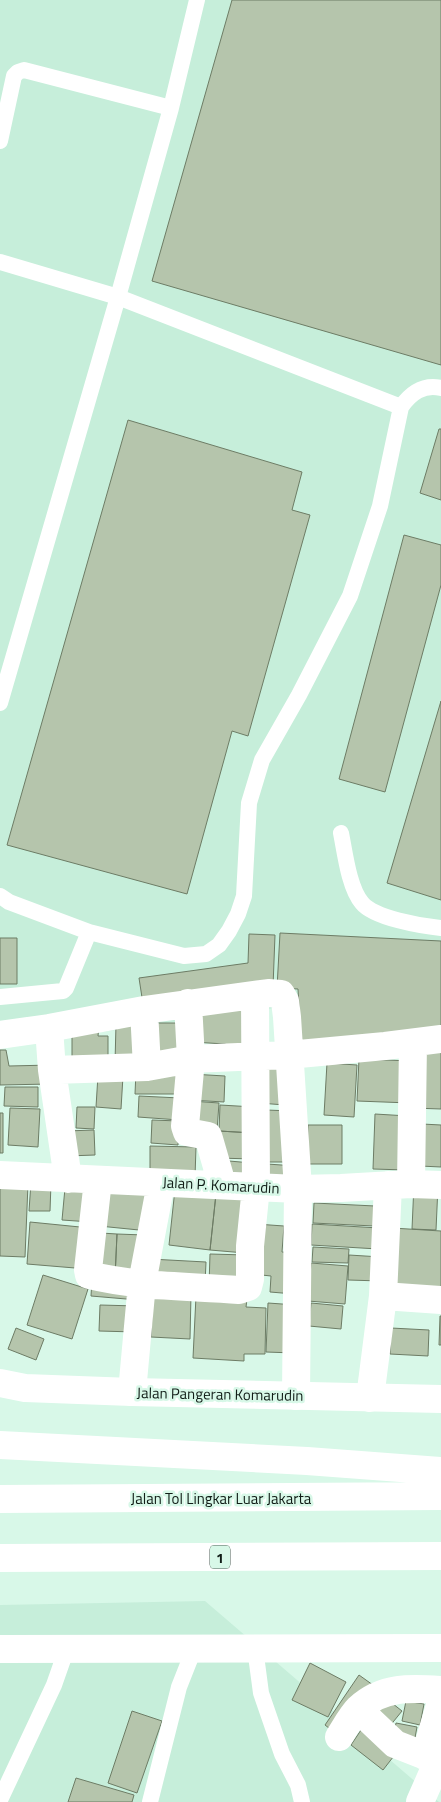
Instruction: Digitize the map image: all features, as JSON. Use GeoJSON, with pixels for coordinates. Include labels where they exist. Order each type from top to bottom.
{"type":"FeatureCollection","features":[{"type":"Feature","properties":{"kind":"main road"},"geometry":{"type":"LineString","coordinates":[[0,1035],[188,1003],[268,993],[281,994],[285,1001],[298,1189],[296,1396]]}},
{"type":"Feature","properties":{"kind":"main road"},"geometry":{"type":"LineString","coordinates":[[98,1180],[89,1275],[104,1279],[142,1283],[239,1290],[248,1287],[256,1187],[254,995]]}},
{"type":"Feature","properties":{"kind":"main road"},"geometry":{"type":"LineString","coordinates":[[188,1003],[191,1058],[185,1129],[187,1132],[208,1136],[222,1184]]}},
{"type":"Feature","properties":{"kind":"main road"},"geometry":{"type":"LineString","coordinates":[[144,1010],[148,1067]]}},
{"type":"Feature","properties":{"kind":"main road"},"geometry":{"type":"LineString","coordinates":[[49,1028],[52,1070],[68,1179]]}},
{"type":"Feature","properties":{"kind":"main road"},"geometry":{"type":"LineString","coordinates":[[52,1070],[148,1067],[191,1058],[288,1055],[441,1039]]}},
{"type":"Feature","properties":{"kind":"main road"},"geometry":{"type":"LineString","coordinates":[[370,1398],[400,1184],[413,1043]]}},
{"type":"Feature","properties":{"kind":"main road","name":"Jalan P. Komarudin"},"geometry":{"type":"LineString","coordinates":[[0,1175],[298,1189],[400,1184],[441,1185]]}},
{"type":"Feature","properties":{"kind":"main road"},"geometry":{"type":"LineString","coordinates":[[132,1392],[142,1283],[161,1183]]}},
{"type":"Feature","properties":{"kind":"main road"},"geometry":{"type":"LineString","coordinates":[[383,1296],[441,1300]]}},
{"type":"Feature","properties":{"kind":"main road","name":"Jalan Pangeran Komarudin"},"geometry":{"type":"LineString","coordinates":[[0,1383],[25,1388],[132,1392],[441,1399]]}},
{"type":"Feature","properties":{"kind":"main road"},"geometry":{"type":"LineString","coordinates":[[0,1444],[307,1461],[441,1471]]}},
{"type":"Feature","properties":{"kind":"main road","name":"Jalan Tol Lingkar Luar Jakarta"},"geometry":{"type":"LineString","coordinates":[[0,1499],[441,1496]]}},
{"type":"Feature","properties":{"kind":"main road","name":"1"},"geometry":{"type":"LineString","coordinates":[[0,1558],[441,1556]]}},
{"type":"Feature","properties":{"kind":"main road"},"geometry":{"type":"LineString","coordinates":[[0,1650],[67,1648],[441,1648]]}},
{"type":"Feature","properties":{"kind":"main road"},"geometry":{"type":"LineString","coordinates":[[338,1738],[358,1709],[378,1694],[406,1688],[441,1690]]}},
{"type":"Feature","properties":{"kind":"main road"},"geometry":{"type":"LineString","coordinates":[[420,1802],[435,1760],[441,1702]]}},
{"type":"Feature","properties":{"kind":"main road"},"geometry":{"type":"LineString","coordinates":[[358,1709],[394,1744],[435,1760]]}},
{"type":"Feature","properties":{"kind":"lane"},"geometry":{"type":"LineString","coordinates":[[0,703],[171,108],[197,0]]}},
{"type":"Feature","properties":{"kind":"lane"},"geometry":{"type":"LineString","coordinates":[[0,141],[14,76],[24,70],[171,108]]}},
{"type":"Feature","properties":{"kind":"lane"},"geometry":{"type":"LineString","coordinates":[[0,262],[118,297],[401,407]]}},
{"type":"Feature","properties":{"kind":"lane"},"geometry":{"type":"LineString","coordinates":[[0,896],[9,902],[89,932],[184,956],[206,954],[219,946],[238,914],[244,896],[249,803],[262,760],[299,695],[350,596],[380,506],[401,407],[409,396],[420,389],[441,388]]}},
{"type":"Feature","properties":{"kind":"lane"},"geometry":{"type":"LineString","coordinates":[[341,833],[354,887],[361,902],[370,910],[390,917],[441,928]]}},
{"type":"Feature","properties":{"kind":"lane"},"geometry":{"type":"LineString","coordinates":[[0,997],[63,991],[66,988],[89,932]]}},
{"type":"Feature","properties":{"kind":"lane"},"geometry":{"type":"LineString","coordinates":[[0,1800],[54,1685],[67,1648]]}},
{"type":"Feature","properties":{"kind":"lane"},"geometry":{"type":"LineString","coordinates":[[255,1648],[261,1692],[282,1754],[298,1785],[302,1802]]}},
{"type":"Feature","properties":{"kind":"lane"},"geometry":{"type":"LineString","coordinates":[[150,1802],[179,1687],[194,1649]]}},
{"type":"Feature","properties":{"kind":"shaded area"},"geometry":{"type":"Polygon","coordinates":[[[0,0],[441,0],[441,1055],[296,1005],[0,1046],[0,0]]]}},
{"type":"Feature","properties":{"kind":"shaded area"},"geometry":{"type":"Polygon","coordinates":[[[205,1601],[439,1802],[0,1802],[0,1605],[205,1601]]]}},
{"type":"Feature","properties":{"kind":"building"},"geometry":{"type":"Polygon","coordinates":[[[232,0],[441,0],[441,365],[152,281],[232,0]]]}},
{"type":"Feature","properties":{"kind":"building"},"geometry":{"type":"Polygon","coordinates":[[[128,420],[302,472],[292,510],[310,515],[248,736],[232,731],[187,894],[7,845],[128,420]]]}},
{"type":"Feature","properties":{"kind":"building"},"geometry":{"type":"Polygon","coordinates":[[[439,429],[441,429],[441,500],[420,493],[439,429]]]}},
{"type":"Feature","properties":{"kind":"building"},"geometry":{"type":"Polygon","coordinates":[[[404,535],[441,545],[441,585],[385,792],[339,779],[404,535]]]}},
{"type":"Feature","properties":{"kind":"building"},"geometry":{"type":"Polygon","coordinates":[[[441,701],[441,900],[387,883],[441,701]]]}},
{"type":"Feature","properties":{"kind":"building"},"geometry":{"type":"Polygon","coordinates":[[[280,933],[441,941],[441,1037],[301,1043],[298,989],[277,988],[280,933]]]}},
{"type":"Feature","properties":{"kind":"building"},"geometry":{"type":"Polygon","coordinates":[[[249,934],[275,935],[273,987],[143,1004],[139,978],[248,963],[249,934]]]}},
{"type":"Feature","properties":{"kind":"building"},"geometry":{"type":"Polygon","coordinates":[[[0,938],[17,938],[17,984],[0,984],[0,938]]]}},
{"type":"Feature","properties":{"kind":"building"},"geometry":{"type":"Polygon","coordinates":[[[253,1005],[250,1055],[225,1044],[193,1042],[195,1006],[253,1005]]]}},
{"type":"Feature","properties":{"kind":"building"},"geometry":{"type":"Polygon","coordinates":[[[155,1023],[181,1023],[180,1059],[154,1059],[155,1023]]]}},
{"type":"Feature","properties":{"kind":"building"},"geometry":{"type":"Polygon","coordinates":[[[116,1024],[144,1025],[143,1063],[115,1063],[116,1024]]]}},
{"type":"Feature","properties":{"kind":"building"},"geometry":{"type":"Polygon","coordinates":[[[72,1025],[99,1026],[98,1036],[108,1036],[108,1062],[72,1062],[72,1025]]]}},
{"type":"Feature","properties":{"kind":"building"},"geometry":{"type":"Polygon","coordinates":[[[415,1048],[441,1048],[441,1109],[412,1108],[415,1048]]]}},
{"type":"Feature","properties":{"kind":"building"},"geometry":{"type":"Polygon","coordinates":[[[0,1050],[6,1050],[9,1066],[51,1065],[51,1084],[0,1085],[0,1050]]]}},
{"type":"Feature","properties":{"kind":"building"},"geometry":{"type":"Polygon","coordinates":[[[359,1059],[412,1061],[410,1103],[357,1101],[359,1059]]]}},
{"type":"Feature","properties":{"kind":"building"},"geometry":{"type":"Polygon","coordinates":[[[327,1063],[357,1065],[354,1117],[324,1115],[327,1063]]]}},
{"type":"Feature","properties":{"kind":"building"},"geometry":{"type":"Polygon","coordinates":[[[262,1065],[287,1067],[285,1105],[259,1103],[262,1065]]]}},
{"type":"Feature","properties":{"kind":"building"},"geometry":{"type":"Polygon","coordinates":[[[136,1071],[183,1072],[182,1094],[135,1094],[136,1071]]]}},
{"type":"Feature","properties":{"kind":"building"},"geometry":{"type":"Polygon","coordinates":[[[191,1074],[225,1076],[224,1102],[190,1100],[191,1074]]]}},
{"type":"Feature","properties":{"kind":"building"},"geometry":{"type":"Polygon","coordinates":[[[98,1075],[123,1076],[121,1109],[96,1107],[98,1075]]]}},
{"type":"Feature","properties":{"kind":"building"},"geometry":{"type":"Polygon","coordinates":[[[5,1087],[38,1087],[38,1107],[4,1106],[5,1087]]]}},
{"type":"Feature","properties":{"kind":"building"},"geometry":{"type":"Polygon","coordinates":[[[139,1096],[180,1098],[179,1120],[138,1117],[139,1096]]]}},
{"type":"Feature","properties":{"kind":"building"},"geometry":{"type":"Polygon","coordinates":[[[191,1101],[219,1103],[217,1131],[189,1129],[191,1101]]]}},
{"type":"Feature","properties":{"kind":"building"},"geometry":{"type":"Polygon","coordinates":[[[220,1105],[254,1107],[253,1133],[219,1131],[220,1105]]]}},
{"type":"Feature","properties":{"kind":"building"},"geometry":{"type":"Polygon","coordinates":[[[77,1107],[95,1107],[94,1129],[76,1128],[77,1107]]]}},
{"type":"Feature","properties":{"kind":"building"},"geometry":{"type":"Polygon","coordinates":[[[10,1108],[40,1109],[38,1147],[8,1145],[10,1108]]]}},
{"type":"Feature","properties":{"kind":"building"},"geometry":{"type":"Polygon","coordinates":[[[266,1110],[292,1111],[291,1162],[264,1162],[266,1110]]]}},
{"type":"Feature","properties":{"kind":"building"},"geometry":{"type":"Polygon","coordinates":[[[0,1113],[3,1113],[3,1153],[0,1153],[0,1113]]]}},
{"type":"Feature","properties":{"kind":"building"},"geometry":{"type":"Polygon","coordinates":[[[375,1114],[408,1116],[406,1170],[373,1169],[375,1114]]]}},
{"type":"Feature","properties":{"kind":"building"},"geometry":{"type":"Polygon","coordinates":[[[152,1120],[179,1121],[178,1145],[151,1143],[152,1120]]]}},
{"type":"Feature","properties":{"kind":"building"},"geometry":{"type":"Polygon","coordinates":[[[422,1124],[441,1125],[441,1167],[420,1166],[422,1124]]]}},
{"type":"Feature","properties":{"kind":"building"},"geometry":{"type":"Polygon","coordinates":[[[308,1125],[342,1125],[342,1164],[307,1164],[308,1125]]]}},
{"type":"Feature","properties":{"kind":"building"},"geometry":{"type":"Polygon","coordinates":[[[94,1130],[95,1155],[67,1156],[66,1131],[94,1130]]]}},
{"type":"Feature","properties":{"kind":"building"},"geometry":{"type":"Polygon","coordinates":[[[219,1131],[253,1133],[252,1159],[218,1158],[219,1131]]]}},
{"type":"Feature","properties":{"kind":"building"},"geometry":{"type":"Polygon","coordinates":[[[150,1146],[196,1147],[195,1177],[150,1175],[150,1146]]]}},
{"type":"Feature","properties":{"kind":"building"},"geometry":{"type":"Polygon","coordinates":[[[229,1161],[252,1163],[250,1183],[228,1181],[229,1161]]]}},
{"type":"Feature","properties":{"kind":"building"},"geometry":{"type":"Polygon","coordinates":[[[267,1164],[296,1166],[295,1186],[265,1185],[267,1164]]]}},
{"type":"Feature","properties":{"kind":"building"},"geometry":{"type":"Polygon","coordinates":[[[31,1182],[51,1183],[50,1211],[29,1211],[31,1182]]]}},
{"type":"Feature","properties":{"kind":"building"},"geometry":{"type":"Polygon","coordinates":[[[0,1183],[28,1184],[25,1257],[0,1256],[0,1183]]]}},
{"type":"Feature","properties":{"kind":"building"},"geometry":{"type":"Polygon","coordinates":[[[414,1184],[438,1186],[436,1230],[412,1229],[414,1184]]]}},
{"type":"Feature","properties":{"kind":"building"},"geometry":{"type":"Polygon","coordinates":[[[65,1188],[94,1190],[91,1222],[62,1220],[65,1188]]]}},
{"type":"Feature","properties":{"kind":"building"},"geometry":{"type":"Polygon","coordinates":[[[103,1188],[153,1193],[149,1231],[99,1226],[103,1188]]]}},
{"type":"Feature","properties":{"kind":"building"},"geometry":{"type":"Polygon","coordinates":[[[175,1189],[216,1194],[210,1250],[169,1245],[175,1189]]]}},
{"type":"Feature","properties":{"kind":"building"},"geometry":{"type":"Polygon","coordinates":[[[216,1194],[251,1197],[245,1253],[210,1250],[216,1194]]]}},
{"type":"Feature","properties":{"kind":"building"},"geometry":{"type":"Polygon","coordinates":[[[314,1203],[375,1206],[374,1226],[313,1223],[314,1203]]]}},
{"type":"Feature","properties":{"kind":"building"},"geometry":{"type":"Polygon","coordinates":[[[30,1222],[90,1228],[87,1269],[27,1264],[30,1222]]]}},
{"type":"Feature","properties":{"kind":"building"},"geometry":{"type":"Polygon","coordinates":[[[256,1224],[284,1226],[282,1252],[296,1253],[294,1294],[270,1292],[271,1276],[252,1274],[256,1224]]]}},
{"type":"Feature","properties":{"kind":"building"},"geometry":{"type":"Polygon","coordinates":[[[312,1224],[379,1228],[378,1249],[311,1245],[312,1224]]]}},
{"type":"Feature","properties":{"kind":"building"},"geometry":{"type":"Polygon","coordinates":[[[392,1228],[441,1231],[441,1298],[389,1295],[392,1228]]]}},
{"type":"Feature","properties":{"kind":"building"},"geometry":{"type":"Polygon","coordinates":[[[101,1233],[117,1234],[115,1278],[99,1277],[101,1233]]]}},
{"type":"Feature","properties":{"kind":"building"},"geometry":{"type":"Polygon","coordinates":[[[117,1234],[144,1235],[141,1280],[115,1278],[117,1234]]]}},
{"type":"Feature","properties":{"kind":"building"},"geometry":{"type":"Polygon","coordinates":[[[313,1247],[349,1249],[348,1263],[312,1262],[313,1247]]]}},
{"type":"Feature","properties":{"kind":"building"},"geometry":{"type":"Polygon","coordinates":[[[210,1254],[246,1255],[244,1288],[209,1286],[210,1254]]]}},
{"type":"Feature","properties":{"kind":"building"},"geometry":{"type":"Polygon","coordinates":[[[349,1255],[381,1257],[381,1281],[348,1280],[349,1255]]]}},
{"type":"Feature","properties":{"kind":"building"},"geometry":{"type":"Polygon","coordinates":[[[150,1259],[206,1262],[205,1284],[149,1282],[150,1259]]]}},
{"type":"Feature","properties":{"kind":"building"},"geometry":{"type":"Polygon","coordinates":[[[311,1263],[348,1266],[345,1304],[308,1301],[311,1263]]]}},
{"type":"Feature","properties":{"kind":"building"},"geometry":{"type":"Polygon","coordinates":[[[43,1275],[88,1289],[72,1339],[27,1325],[43,1275]]]}},
{"type":"Feature","properties":{"kind":"building"},"geometry":{"type":"Polygon","coordinates":[[[92,1280],[138,1300],[91,1296],[92,1280]]]}},
{"type":"Feature","properties":{"kind":"building"},"geometry":{"type":"Polygon","coordinates":[[[153,1292],[191,1294],[190,1339],[151,1337],[153,1292]]]}},
{"type":"Feature","properties":{"kind":"building"},"geometry":{"type":"Polygon","coordinates":[[[196,1296],[247,1299],[246,1307],[266,1308],[265,1354],[244,1354],[244,1361],[193,1358],[196,1296]]]}},
{"type":"Feature","properties":{"kind":"building"},"geometry":{"type":"Polygon","coordinates":[[[268,1303],[296,1305],[294,1353],[266,1352],[268,1303]]]}},
{"type":"Feature","properties":{"kind":"building"},"geometry":{"type":"Polygon","coordinates":[[[311,1303],[343,1306],[341,1329],[309,1326],[311,1303]]]}},
{"type":"Feature","properties":{"kind":"building"},"geometry":{"type":"Polygon","coordinates":[[[100,1305],[137,1306],[135,1332],[99,1331],[100,1305]]]}},
{"type":"Feature","properties":{"kind":"building"},"geometry":{"type":"Polygon","coordinates":[[[440,1316],[441,1345],[439,1345],[440,1316]]]}},
{"type":"Feature","properties":{"kind":"building"},"geometry":{"type":"Polygon","coordinates":[[[16,1328],[44,1339],[36,1360],[8,1349],[16,1328]]]}},
{"type":"Feature","properties":{"kind":"building"},"geometry":{"type":"Polygon","coordinates":[[[391,1328],[429,1330],[428,1356],[390,1354],[391,1328]]]}},
{"type":"Feature","properties":{"kind":"building"},"geometry":{"type":"Polygon","coordinates":[[[310,1663],[346,1682],[328,1717],[292,1700],[310,1663]]]}},
{"type":"Feature","properties":{"kind":"building"},"geometry":{"type":"Polygon","coordinates":[[[359,1675],[373,1685],[338,1735],[325,1725],[359,1675]]]}},
{"type":"Feature","properties":{"kind":"building"},"geometry":{"type":"Polygon","coordinates":[[[383,1696],[402,1711],[385,1732],[367,1717],[383,1696]]]}},
{"type":"Feature","properties":{"kind":"building"},"geometry":{"type":"Polygon","coordinates":[[[406,1701],[424,1704],[420,1725],[402,1721],[406,1701]]]}},
{"type":"Feature","properties":{"kind":"building"},"geometry":{"type":"Polygon","coordinates":[[[132,1711],[162,1721],[137,1793],[108,1783],[132,1711]]]}},
{"type":"Feature","properties":{"kind":"building"},"geometry":{"type":"Polygon","coordinates":[[[396,1723],[417,1727],[414,1743],[393,1739],[396,1723]]]}},
{"type":"Feature","properties":{"kind":"building"},"geometry":{"type":"Polygon","coordinates":[[[363,1727],[397,1752],[383,1770],[351,1745],[363,1727]]]}},
{"type":"Feature","properties":{"kind":"building"},"geometry":{"type":"Polygon","coordinates":[[[76,1778],[134,1795],[132,1802],[68,1802],[76,1778]]]}}]}
